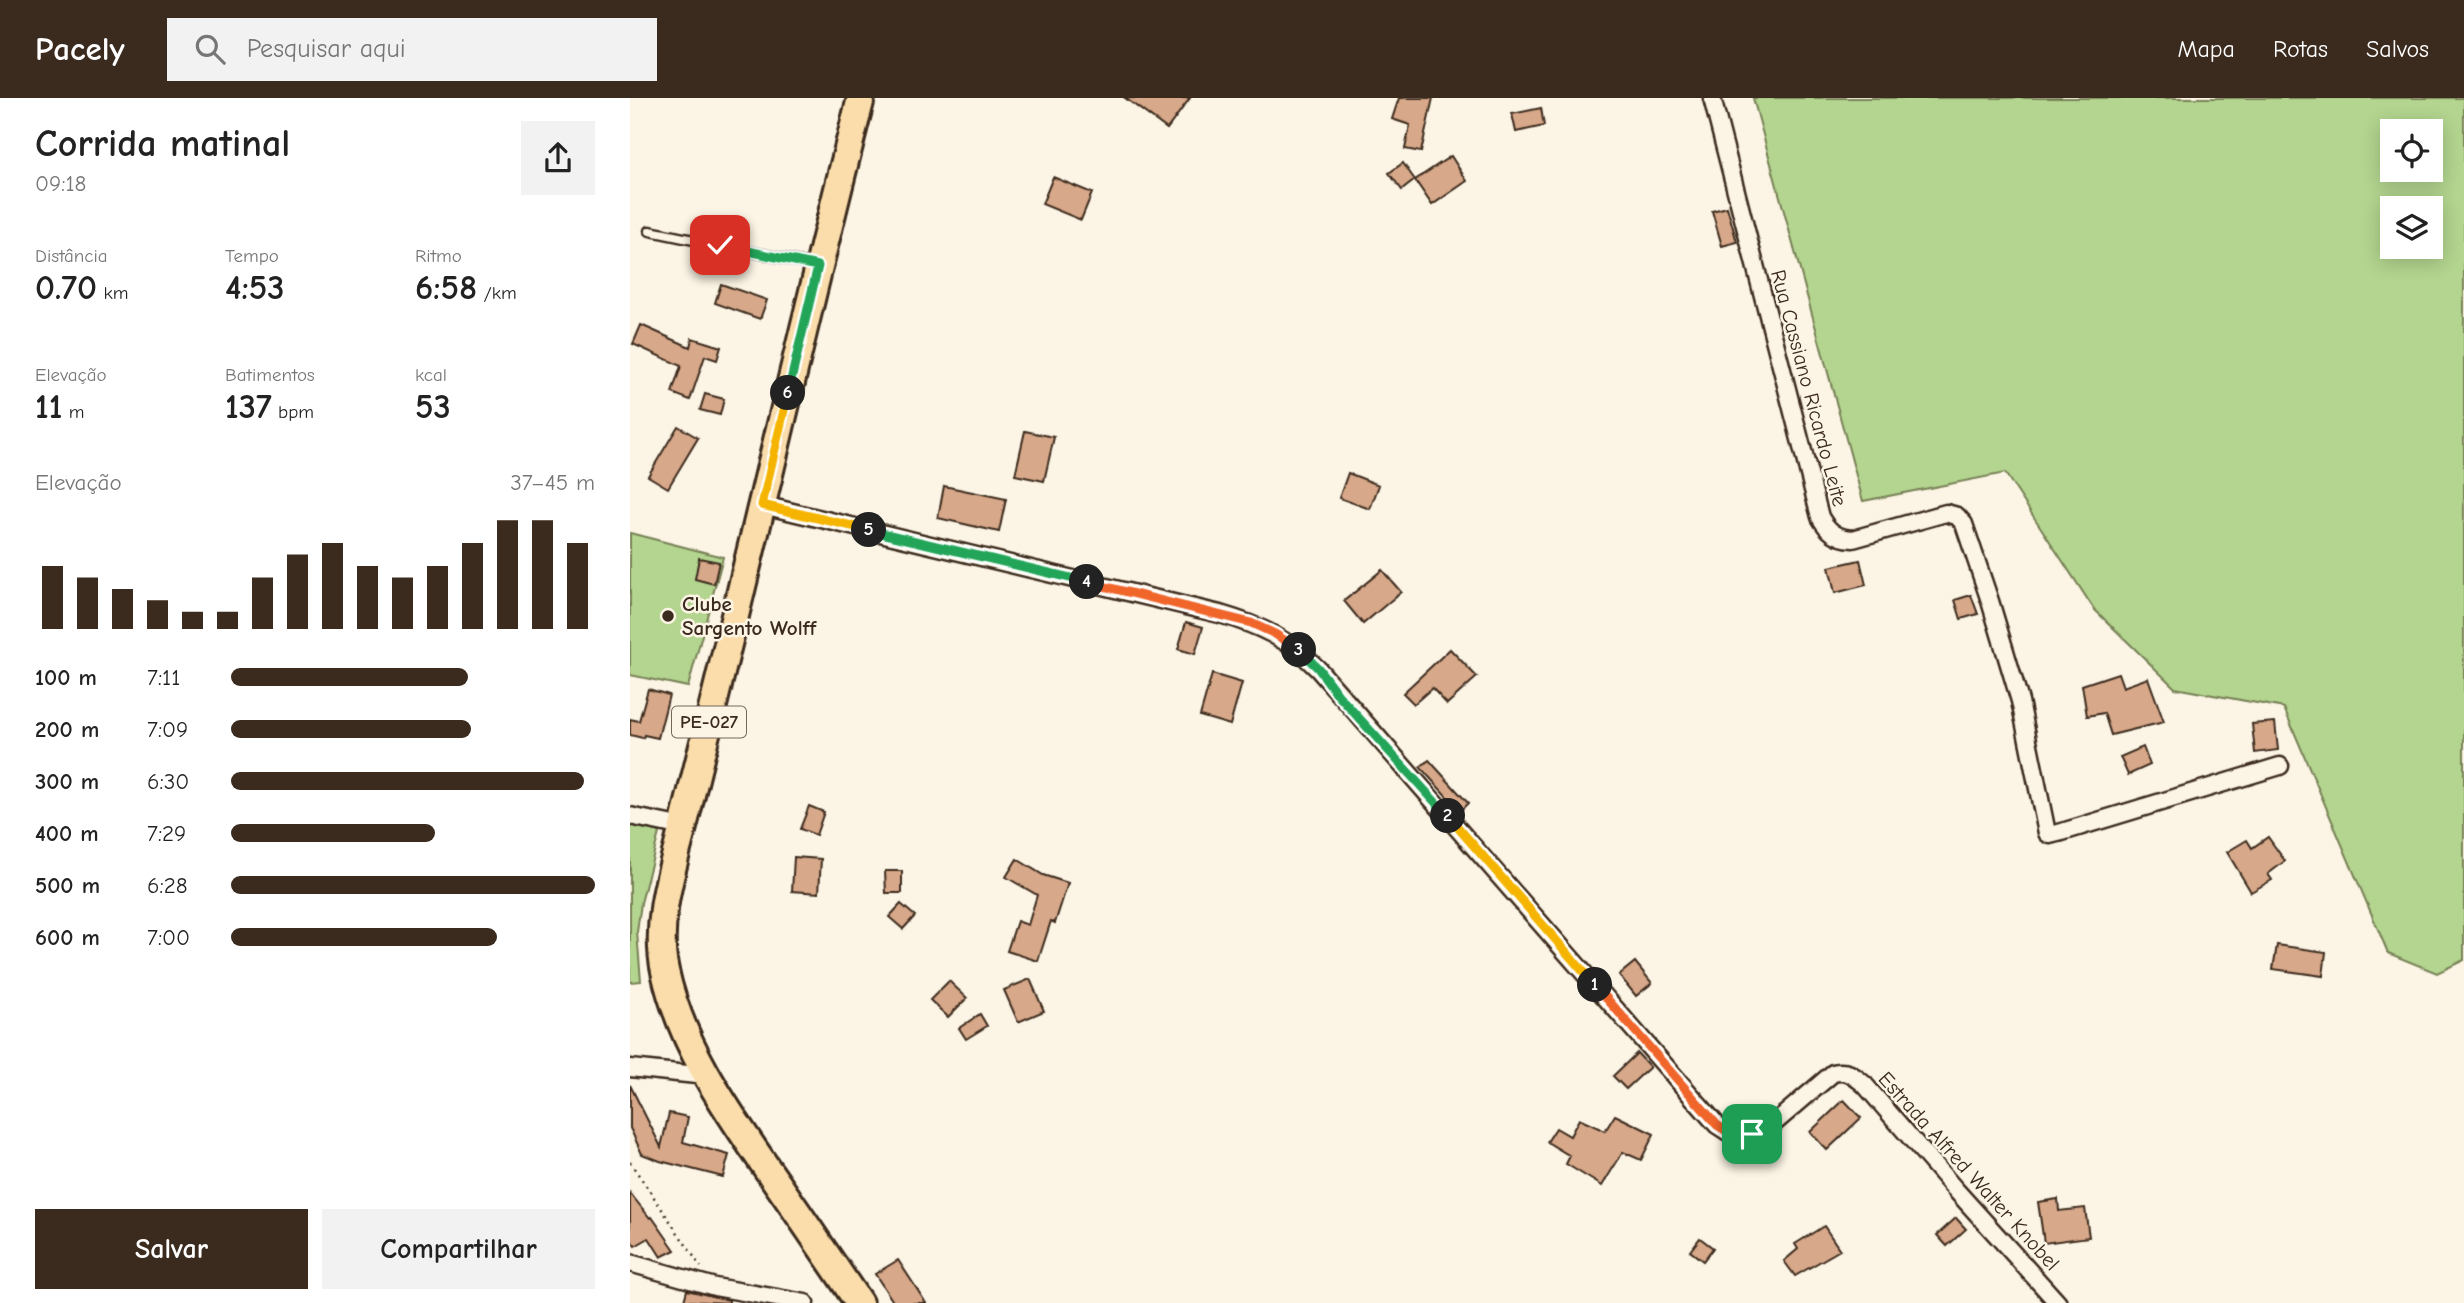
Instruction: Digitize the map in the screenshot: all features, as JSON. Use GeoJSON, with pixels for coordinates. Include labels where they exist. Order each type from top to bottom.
{"type":"FeatureCollection","features":[{"type":"Feature","properties":{"kind":"main road","name":"PE-027"},"geometry":{"type":"LineString","coordinates":[[859,1303],[706,1076],[681,1022],[664,966],[662,934],[683,827],[861,98]]}},
{"type":"Feature","properties":{"kind":"street","name":"Rua Cassiano Ricardo Leite"},"geometry":{"type":"LineString","coordinates":[[1712,98],[1820,517],[1826,527],[1843,538],[1853,538],[1946,513],[1957,516],[1964,524],[2020,701],[2047,833],[2050,835],[2062,832],[2280,766]]}},
{"type":"Feature","properties":{"kind":"street","name":"Estrada Alfred Walter Knobel"},"geometry":{"type":"LineString","coordinates":[[762,505],[1220,614],[1251,623],[1275,634],[1297,648],[1318,668],[1717,1125],[1734,1136],[1761,1132],[1833,1073],[1843,1071],[1853,1074],[2058,1303]]}},
{"type":"Feature","properties":{"kind":"street"},"geometry":{"type":"LineString","coordinates":[[630,816],[683,827]]}},
{"type":"Feature","properties":{"kind":"street"},"geometry":{"type":"LineString","coordinates":[[630,1068],[706,1076]]}},
{"type":"Feature","properties":{"kind":"street"},"geometry":{"type":"LineString","coordinates":[[630,1263],[715,1287],[805,1303]]}},
{"type":"Feature","properties":{"kind":"lane"},"geometry":{"type":"LineString","coordinates":[[650,231],[818,266]]}},
{"type":"Feature","properties":{"kind":"path"},"geometry":{"type":"LineString","coordinates":[[630,1162],[715,1287]]}},
{"type":"Feature","properties":{"kind":"green space"},"geometry":{"type":"Polygon","coordinates":[[[1753,98],[2464,98],[2464,960],[2437,973],[2388,953],[2284,708],[2175,688],[2094,609],[2005,473],[1863,501],[1753,98]]]}},
{"type":"Feature","properties":{"kind":"green space","name":"Clube Sargento Wolff"},"geometry":{"type":"Polygon","coordinates":[[[630,533],[723,557],[688,687],[630,675],[630,533]]]}},
{"type":"Feature","properties":{"kind":"green space"},"geometry":{"type":"Polygon","coordinates":[[[630,822],[660,829],[641,903],[637,932],[641,981],[630,982],[630,822]]]}},
{"type":"Feature","properties":{"kind":"building"},"geometry":{"type":"Polygon","coordinates":[[[1125,98],[1190,98],[1167,129],[1125,98]]]}},
{"type":"Feature","properties":{"kind":"building"},"geometry":{"type":"Polygon","coordinates":[[[1399,98],[1433,98],[1421,152],[1405,149],[1410,125],[1392,119],[1399,98]]]}},
{"type":"Feature","properties":{"kind":"building"},"geometry":{"type":"Polygon","coordinates":[[[1541,108],[1544,126],[1516,132],[1512,114],[1541,108]]]}},
{"type":"Feature","properties":{"kind":"building"},"geometry":{"type":"Polygon","coordinates":[[[1451,156],[1467,181],[1432,205],[1415,180],[1451,156]]]}},
{"type":"Feature","properties":{"kind":"building"},"geometry":{"type":"Polygon","coordinates":[[[1403,163],[1415,180],[1402,190],[1389,173],[1403,163]]]}},
{"type":"Feature","properties":{"kind":"building"},"geometry":{"type":"Polygon","coordinates":[[[1053,177],[1092,193],[1081,220],[1042,204],[1053,177]]]}},
{"type":"Feature","properties":{"kind":"building"},"geometry":{"type":"Polygon","coordinates":[[[1727,207],[1737,242],[1722,246],[1712,211],[1727,207]]]}},
{"type":"Feature","properties":{"kind":"building"},"geometry":{"type":"Polygon","coordinates":[[[721,284],[767,300],[760,319],[715,303],[721,284]]]}},
{"type":"Feature","properties":{"kind":"building"},"geometry":{"type":"Polygon","coordinates":[[[641,325],[690,347],[692,338],[721,347],[717,360],[705,356],[690,400],[672,393],[681,366],[633,344],[641,325]]]}},
{"type":"Feature","properties":{"kind":"building"},"geometry":{"type":"Polygon","coordinates":[[[705,394],[724,399],[720,415],[700,410],[705,394]]]}},
{"type":"Feature","properties":{"kind":"building"},"geometry":{"type":"Polygon","coordinates":[[[678,426],[698,438],[668,488],[648,476],[678,426]]]}},
{"type":"Feature","properties":{"kind":"building"},"geometry":{"type":"Polygon","coordinates":[[[1025,431],[1054,437],[1044,481],[1015,475],[1025,431]]]}},
{"type":"Feature","properties":{"kind":"building"},"geometry":{"type":"Polygon","coordinates":[[[1348,473],[1379,485],[1370,509],[1339,498],[1348,473]]]}},
{"type":"Feature","properties":{"kind":"building"},"geometry":{"type":"Polygon","coordinates":[[[944,486],[1006,499],[999,532],[938,518],[944,486]]]}},
{"type":"Feature","properties":{"kind":"building"},"geometry":{"type":"Polygon","coordinates":[[[699,558],[719,562],[714,584],[695,579],[699,558]]]}},
{"type":"Feature","properties":{"kind":"building"},"geometry":{"type":"Polygon","coordinates":[[[1860,560],[1866,585],[1835,593],[1829,567],[1860,560]]]}},
{"type":"Feature","properties":{"kind":"building"},"geometry":{"type":"Polygon","coordinates":[[[1382,570],[1401,592],[1363,624],[1344,601],[1382,570]]]}},
{"type":"Feature","properties":{"kind":"building"},"geometry":{"type":"Polygon","coordinates":[[[1971,595],[1978,614],[1961,619],[1955,600],[1971,595]]]}},
{"type":"Feature","properties":{"kind":"building"},"geometry":{"type":"Polygon","coordinates":[[[1186,622],[1203,627],[1195,654],[1178,649],[1186,622]]]}},
{"type":"Feature","properties":{"kind":"building"},"geometry":{"type":"Polygon","coordinates":[[[1450,649],[1477,677],[1447,704],[1432,688],[1414,704],[1403,693],[1450,649]]]}},
{"type":"Feature","properties":{"kind":"building"},"geometry":{"type":"Polygon","coordinates":[[[2118,673],[2123,687],[2148,678],[2164,722],[2111,735],[2104,713],[2087,716],[2082,685],[2118,673]]]}},
{"type":"Feature","properties":{"kind":"building"},"geometry":{"type":"Polygon","coordinates":[[[1212,674],[1242,683],[1230,725],[1200,716],[1212,674]]]}},
{"type":"Feature","properties":{"kind":"building"},"geometry":{"type":"Polygon","coordinates":[[[648,689],[669,695],[658,738],[630,735],[630,719],[639,721],[648,689]]]}},
{"type":"Feature","properties":{"kind":"building"},"geometry":{"type":"Polygon","coordinates":[[[2275,722],[2278,750],[2255,753],[2252,724],[2275,722]]]}},
{"type":"Feature","properties":{"kind":"building"},"geometry":{"type":"Polygon","coordinates":[[[2143,747],[2150,765],[2128,775],[2120,757],[2143,747]]]}},
{"type":"Feature","properties":{"kind":"building"},"geometry":{"type":"Polygon","coordinates":[[[1429,760],[1468,803],[1460,811],[1420,767],[1429,760]]]}},
{"type":"Feature","properties":{"kind":"building"},"geometry":{"type":"Polygon","coordinates":[[[809,806],[824,812],[816,835],[800,829],[809,806]]]}},
{"type":"Feature","properties":{"kind":"building"},"geometry":{"type":"Polygon","coordinates":[[[2268,837],[2285,861],[2268,874],[2272,880],[2251,892],[2227,852],[2247,840],[2252,848],[2268,837]]]}},
{"type":"Feature","properties":{"kind":"building"},"geometry":{"type":"Polygon","coordinates":[[[794,857],[821,859],[819,893],[792,891],[794,857]]]}},
{"type":"Feature","properties":{"kind":"building"},"geometry":{"type":"Polygon","coordinates":[[[1017,859],[1043,875],[1068,883],[1055,923],[1051,921],[1038,961],[1007,951],[1017,921],[1028,925],[1037,895],[1006,877],[1017,859]]]}},
{"type":"Feature","properties":{"kind":"building"},"geometry":{"type":"Polygon","coordinates":[[[885,871],[902,871],[902,893],[886,893],[885,871]]]}},
{"type":"Feature","properties":{"kind":"building"},"geometry":{"type":"Polygon","coordinates":[[[901,904],[915,916],[903,929],[889,917],[901,904]]]}},
{"type":"Feature","properties":{"kind":"building"},"geometry":{"type":"Polygon","coordinates":[[[2277,945],[2326,952],[2323,976],[2273,969],[2277,945]]]}},
{"type":"Feature","properties":{"kind":"building"},"geometry":{"type":"Polygon","coordinates":[[[1635,962],[1652,983],[1636,996],[1619,975],[1635,962]]]}},
{"type":"Feature","properties":{"kind":"building"},"geometry":{"type":"Polygon","coordinates":[[[1030,979],[1044,1011],[1018,1022],[1004,990],[1030,979]]]}},
{"type":"Feature","properties":{"kind":"building"},"geometry":{"type":"Polygon","coordinates":[[[949,981],[967,998],[948,1017],[930,1000],[949,981]]]}},
{"type":"Feature","properties":{"kind":"building"},"geometry":{"type":"Polygon","coordinates":[[[980,1014],[987,1026],[966,1039],[959,1028],[980,1014]]]}},
{"type":"Feature","properties":{"kind":"building"},"geometry":{"type":"Polygon","coordinates":[[[1637,1053],[1650,1067],[1626,1089],[1613,1076],[1637,1053]]]}},
{"type":"Feature","properties":{"kind":"building"},"geometry":{"type":"Polygon","coordinates":[[[630,1085],[661,1147],[669,1113],[688,1117],[683,1142],[729,1155],[723,1177],[642,1154],[630,1128],[630,1085]]]}},
{"type":"Feature","properties":{"kind":"building"},"geometry":{"type":"Polygon","coordinates":[[[1844,1100],[1861,1118],[1827,1150],[1810,1132],[1844,1100]]]}},
{"type":"Feature","properties":{"kind":"building"},"geometry":{"type":"Polygon","coordinates":[[[1615,1115],[1654,1134],[1641,1160],[1623,1152],[1602,1186],[1566,1164],[1570,1156],[1547,1142],[1556,1128],[1570,1136],[1579,1119],[1605,1131],[1615,1115]]]}},
{"type":"Feature","properties":{"kind":"building"},"geometry":{"type":"Polygon","coordinates":[[[630,1193],[650,1218],[652,1217],[675,1250],[661,1257],[649,1238],[635,1246],[630,1239],[630,1193]]]}},
{"type":"Feature","properties":{"kind":"building"},"geometry":{"type":"Polygon","coordinates":[[[2058,1199],[2059,1211],[2085,1208],[2089,1237],[2044,1243],[2038,1202],[2058,1199]]]}},
{"type":"Feature","properties":{"kind":"building"},"geometry":{"type":"Polygon","coordinates":[[[1956,1218],[1966,1229],[1947,1246],[1937,1235],[1956,1218]]]}},
{"type":"Feature","properties":{"kind":"building"},"geometry":{"type":"Polygon","coordinates":[[[1824,1226],[1840,1250],[1795,1276],[1784,1261],[1798,1249],[1795,1244],[1824,1226]]]}},
{"type":"Feature","properties":{"kind":"building"},"geometry":{"type":"Polygon","coordinates":[[[1700,1238],[1713,1248],[1703,1261],[1690,1251],[1700,1238]]]}},
{"type":"Feature","properties":{"kind":"building"},"geometry":{"type":"Polygon","coordinates":[[[898,1260],[926,1303],[894,1303],[875,1274],[898,1260]]]}},
{"type":"Feature","properties":{"kind":"building"},"geometry":{"type":"Polygon","coordinates":[[[687,1290],[729,1300],[729,1303],[684,1301],[687,1290]]]}},
{"type":"Feature","properties":{"kind":"place","name":"Clube Sargento Wolff"},"geometry":{"type":"Point","coordinates":[668,616]}},
{"type":"Feature","properties":{"kind":"route"},"geometry":{"type":"LineString","coordinates":[[720,245],[818,266],[762,505],[1220,614],[1251,623],[1275,634],[1297,648],[1318,668],[1338,695],[1428,792],[1696,1103],[1727,1133],[1734,1136],[1752,1134]]}}]}
